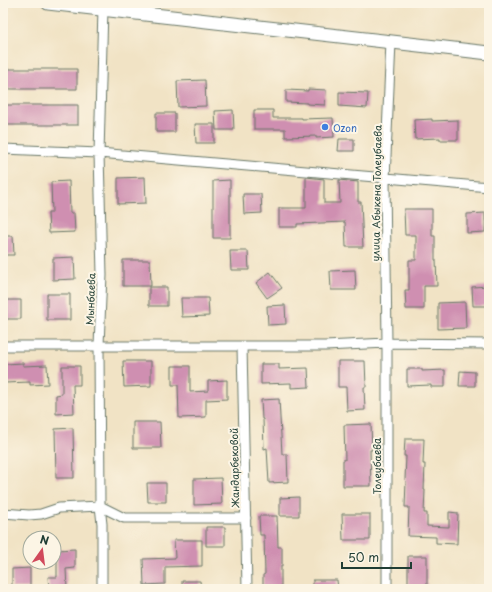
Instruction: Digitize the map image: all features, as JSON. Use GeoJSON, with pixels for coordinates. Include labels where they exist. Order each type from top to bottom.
{"type":"FeatureCollection","features":[{"type":"Feature","properties":{"kind":"main road"},"geometry":{"type":"LineString","coordinates":[[48,3],[489,53]]}},
{"type":"Feature","properties":{"kind":"street","name":"Мынбаева"},"geometry":{"type":"LineString","coordinates":[[102,589],[99,345],[102,274],[99,153],[103,9]]}},
{"type":"Feature","properties":{"kind":"street","name":"улица Абыкена Толеубаева"},"geometry":{"type":"LineString","coordinates":[[387,343],[385,179],[391,42]]}},
{"type":"Feature","properties":{"kind":"street"},"geometry":{"type":"LineString","coordinates":[[3,149],[99,153],[489,187]]}},
{"type":"Feature","properties":{"kind":"street"},"geometry":{"type":"LineString","coordinates":[[3,346],[325,346],[387,343],[489,344]]}},
{"type":"Feature","properties":{"kind":"street","name":"Толеубаева"},"geometry":{"type":"LineString","coordinates":[[387,343],[387,589]]}},
{"type":"Feature","properties":{"kind":"street","name":"Жандарбековой"},"geometry":{"type":"LineString","coordinates":[[242,346],[247,589]]}},
{"type":"Feature","properties":{"kind":"street"},"geometry":{"type":"LineString","coordinates":[[3,513],[29,515],[42,514],[59,508],[100,506],[124,518],[246,518]]}},
{"type":"Feature","properties":{"kind":"building"},"geometry":{"type":"Polygon","coordinates":[[[3,69],[77,69],[77,89],[3,89],[3,69]]]}},
{"type":"Feature","properties":{"kind":"building"},"geometry":{"type":"Polygon","coordinates":[[[205,80],[206,106],[178,107],[177,81],[205,80]]]}},
{"type":"Feature","properties":{"kind":"building"},"geometry":{"type":"Polygon","coordinates":[[[308,89],[326,90],[325,105],[286,102],[286,90],[308,91],[308,89]]]}},
{"type":"Feature","properties":{"kind":"building"},"geometry":{"type":"Polygon","coordinates":[[[339,92],[368,93],[367,108],[339,106],[339,92]]]}},
{"type":"Feature","properties":{"kind":"building"},"geometry":{"type":"Polygon","coordinates":[[[3,105],[78,105],[78,125],[3,125],[3,105]]]}},
{"type":"Feature","properties":{"kind":"building"},"geometry":{"type":"Polygon","coordinates":[[[233,110],[234,130],[216,130],[215,111],[233,110]]]}},
{"type":"Feature","properties":{"kind":"building"},"geometry":{"type":"Polygon","coordinates":[[[254,110],[273,110],[273,118],[333,118],[334,137],[285,137],[285,129],[254,129],[254,110]]]}},
{"type":"Feature","properties":{"kind":"building"},"geometry":{"type":"Polygon","coordinates":[[[156,113],[175,113],[175,132],[156,132],[156,113]]]}},
{"type":"Feature","properties":{"kind":"building"},"geometry":{"type":"Polygon","coordinates":[[[432,119],[432,121],[458,120],[458,140],[440,140],[440,138],[415,139],[414,120],[432,119]]]}},
{"type":"Feature","properties":{"kind":"building"},"geometry":{"type":"Polygon","coordinates":[[[195,124],[214,124],[214,143],[196,143],[195,124]]]}},
{"type":"Feature","properties":{"kind":"building"},"geometry":{"type":"Polygon","coordinates":[[[339,139],[354,139],[354,151],[338,151],[339,139]]]}},
{"type":"Feature","properties":{"kind":"building"},"geometry":{"type":"Polygon","coordinates":[[[145,177],[146,203],[118,204],[118,178],[145,177]]]}},
{"type":"Feature","properties":{"kind":"building"},"geometry":{"type":"Polygon","coordinates":[[[306,177],[324,179],[324,203],[340,203],[339,180],[358,182],[358,202],[361,202],[363,247],[346,247],[345,222],[297,224],[297,227],[279,227],[279,208],[306,208],[306,177]]]}},
{"type":"Feature","properties":{"kind":"building"},"geometry":{"type":"Polygon","coordinates":[[[230,180],[230,238],[213,238],[213,181],[230,180]]]}},
{"type":"Feature","properties":{"kind":"building"},"geometry":{"type":"Polygon","coordinates":[[[69,181],[70,213],[74,213],[75,232],[49,233],[48,213],[52,213],[51,182],[69,181]]]}},
{"type":"Feature","properties":{"kind":"building"},"geometry":{"type":"Polygon","coordinates":[[[243,194],[261,194],[262,213],[244,214],[243,194]]]}},
{"type":"Feature","properties":{"kind":"building"},"geometry":{"type":"Polygon","coordinates":[[[404,209],[432,209],[432,236],[435,236],[437,286],[424,286],[424,309],[406,309],[405,290],[409,290],[409,260],[416,260],[416,235],[405,235],[404,209]]]}},
{"type":"Feature","properties":{"kind":"building"},"geometry":{"type":"Polygon","coordinates":[[[485,213],[485,232],[467,233],[467,214],[485,213]]]}},
{"type":"Feature","properties":{"kind":"building"},"geometry":{"type":"Polygon","coordinates":[[[3,236],[13,236],[14,255],[3,255],[3,236]]]}},
{"type":"Feature","properties":{"kind":"building"},"geometry":{"type":"Polygon","coordinates":[[[230,251],[248,251],[249,270],[231,270],[230,251]]]}},
{"type":"Feature","properties":{"kind":"building"},"geometry":{"type":"Polygon","coordinates":[[[74,257],[75,279],[53,280],[53,258],[74,257]]]}},
{"type":"Feature","properties":{"kind":"building"},"geometry":{"type":"Polygon","coordinates":[[[123,260],[150,260],[151,286],[123,286],[123,260]]]}},
{"type":"Feature","properties":{"kind":"building"},"geometry":{"type":"Polygon","coordinates":[[[355,270],[356,290],[331,290],[330,271],[355,270]]]}},
{"type":"Feature","properties":{"kind":"building"},"geometry":{"type":"Polygon","coordinates":[[[270,272],[282,288],[267,298],[256,283],[270,272]]]}},
{"type":"Feature","properties":{"kind":"building"},"geometry":{"type":"Polygon","coordinates":[[[489,286],[489,306],[473,306],[472,287],[489,286]]]}},
{"type":"Feature","properties":{"kind":"building"},"geometry":{"type":"Polygon","coordinates":[[[149,287],[167,287],[167,306],[149,306],[149,287]]]}},
{"type":"Feature","properties":{"kind":"building"},"geometry":{"type":"Polygon","coordinates":[[[47,294],[70,294],[70,320],[47,320],[47,294]]]}},
{"type":"Feature","properties":{"kind":"building"},"geometry":{"type":"Polygon","coordinates":[[[181,298],[208,298],[209,316],[182,317],[181,298]]]}},
{"type":"Feature","properties":{"kind":"building"},"geometry":{"type":"Polygon","coordinates":[[[3,300],[21,300],[21,319],[3,319],[3,300]]]}},
{"type":"Feature","properties":{"kind":"building"},"geometry":{"type":"Polygon","coordinates":[[[465,302],[466,328],[438,329],[438,303],[465,302]]]}},
{"type":"Feature","properties":{"kind":"building"},"geometry":{"type":"Polygon","coordinates":[[[285,305],[286,324],[268,325],[267,306],[285,305]]]}},
{"type":"Feature","properties":{"kind":"building"},"geometry":{"type":"Polygon","coordinates":[[[123,361],[151,361],[151,386],[124,387],[123,361]]]}},
{"type":"Feature","properties":{"kind":"building"},"geometry":{"type":"Polygon","coordinates":[[[338,361],[365,361],[365,410],[347,411],[346,387],[338,387],[338,361]]]}},
{"type":"Feature","properties":{"kind":"building"},"geometry":{"type":"Polygon","coordinates":[[[23,363],[23,366],[47,365],[48,384],[30,385],[30,382],[5,383],[5,364],[23,363]]]}},
{"type":"Feature","properties":{"kind":"building"},"geometry":{"type":"Polygon","coordinates":[[[261,364],[279,364],[279,369],[308,368],[309,387],[291,388],[291,383],[261,384],[261,364]]]}},
{"type":"Feature","properties":{"kind":"building"},"geometry":{"type":"Polygon","coordinates":[[[62,366],[80,366],[80,385],[73,385],[74,413],[56,414],[56,395],[62,394],[62,366]]]}},
{"type":"Feature","properties":{"kind":"building"},"geometry":{"type":"Polygon","coordinates":[[[172,366],[190,366],[190,392],[208,391],[208,381],[227,380],[227,399],[206,400],[206,417],[179,418],[178,385],[172,385],[172,366]]]}},
{"type":"Feature","properties":{"kind":"building"},"geometry":{"type":"Polygon","coordinates":[[[407,369],[422,369],[422,371],[445,370],[445,387],[431,387],[431,385],[407,386],[407,369]]]}},
{"type":"Feature","properties":{"kind":"building"},"geometry":{"type":"Polygon","coordinates":[[[460,371],[475,372],[475,386],[459,386],[460,371]]]}},
{"type":"Feature","properties":{"kind":"building"},"geometry":{"type":"Polygon","coordinates":[[[279,399],[282,454],[287,454],[288,482],[269,483],[267,448],[264,449],[261,400],[279,399]]]}},
{"type":"Feature","properties":{"kind":"building"},"geometry":{"type":"Polygon","coordinates":[[[133,422],[160,422],[161,448],[133,448],[133,422]]]}},
{"type":"Feature","properties":{"kind":"building"},"geometry":{"type":"Polygon","coordinates":[[[371,424],[371,486],[343,486],[343,460],[345,460],[344,425],[371,424]]]}},
{"type":"Feature","properties":{"kind":"building"},"geometry":{"type":"Polygon","coordinates":[[[73,428],[74,478],[56,478],[55,429],[73,428]]]}},
{"type":"Feature","properties":{"kind":"building"},"geometry":{"type":"Polygon","coordinates":[[[405,439],[424,439],[424,513],[427,513],[427,526],[449,527],[449,512],[458,513],[457,544],[436,543],[436,537],[408,536],[409,507],[405,507],[405,439]]]}},
{"type":"Feature","properties":{"kind":"building"},"geometry":{"type":"Polygon","coordinates":[[[221,478],[222,504],[194,505],[194,479],[221,478]]]}},
{"type":"Feature","properties":{"kind":"building"},"geometry":{"type":"Polygon","coordinates":[[[147,483],[166,483],[166,502],[148,502],[147,483]]]}},
{"type":"Feature","properties":{"kind":"building"},"geometry":{"type":"Polygon","coordinates":[[[299,497],[299,516],[280,516],[280,498],[299,497]]]}},
{"type":"Feature","properties":{"kind":"building"},"geometry":{"type":"Polygon","coordinates":[[[342,514],[370,514],[370,540],[343,540],[342,514]]]}},
{"type":"Feature","properties":{"kind":"building"},"geometry":{"type":"Polygon","coordinates":[[[259,516],[277,516],[278,547],[282,547],[281,589],[263,589],[263,575],[265,574],[264,535],[260,535],[259,516]]]}},
{"type":"Feature","properties":{"kind":"building"},"geometry":{"type":"Polygon","coordinates":[[[206,527],[225,527],[225,546],[206,546],[206,527]]]}},
{"type":"Feature","properties":{"kind":"building"},"geometry":{"type":"Polygon","coordinates":[[[174,540],[202,540],[202,566],[165,567],[165,584],[144,585],[143,559],[175,558],[174,540]]]}},
{"type":"Feature","properties":{"kind":"building"},"geometry":{"type":"Polygon","coordinates":[[[75,549],[75,568],[66,569],[67,589],[49,589],[48,577],[57,577],[57,570],[62,570],[62,550],[75,549]]]}},
{"type":"Feature","properties":{"kind":"building"},"geometry":{"type":"Polygon","coordinates":[[[408,556],[427,556],[427,589],[408,589],[408,556]]]}},
{"type":"Feature","properties":{"kind":"building"},"geometry":{"type":"Polygon","coordinates":[[[12,569],[30,570],[30,588],[12,588],[12,569]]]}},
{"type":"Feature","properties":{"kind":"building"},"geometry":{"type":"Polygon","coordinates":[[[313,580],[337,580],[338,589],[313,589],[313,580]]]}},
{"type":"Feature","properties":{"kind":"building"},"geometry":{"type":"Polygon","coordinates":[[[182,581],[200,581],[201,589],[182,589],[182,581]]]}},
{"type":"Feature","properties":{"kind":"place","name":"Ozon"},"geometry":{"type":"Point","coordinates":[325,127]}}]}
